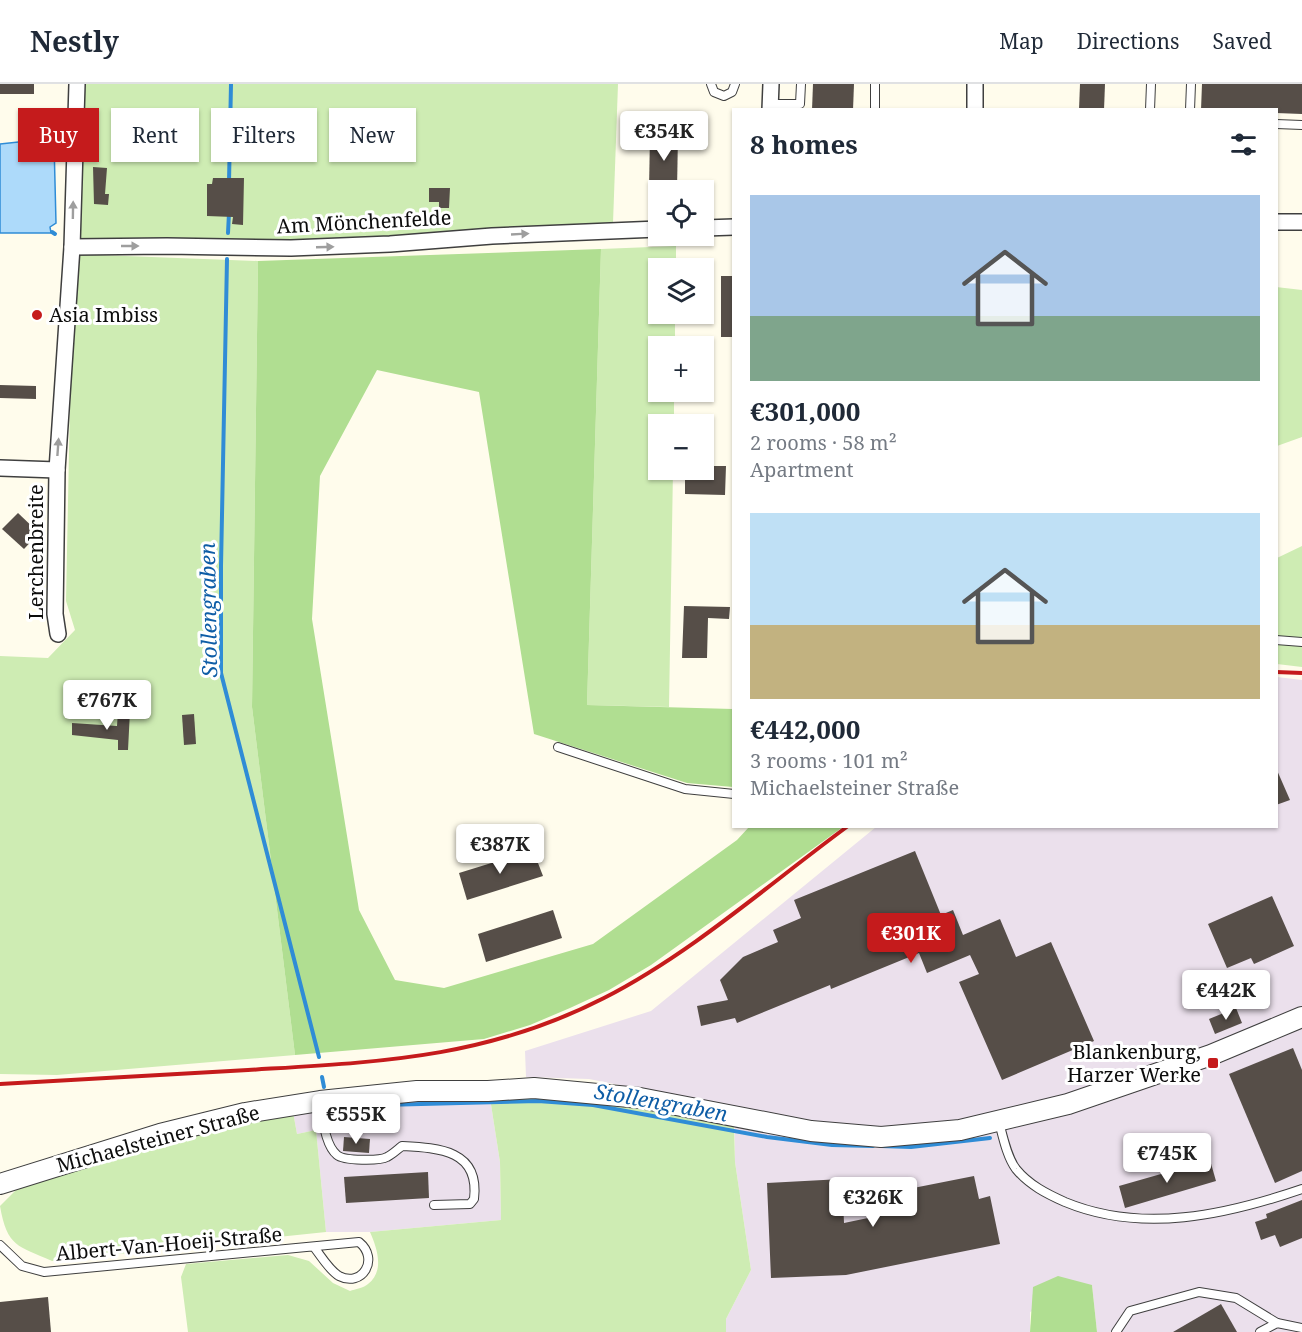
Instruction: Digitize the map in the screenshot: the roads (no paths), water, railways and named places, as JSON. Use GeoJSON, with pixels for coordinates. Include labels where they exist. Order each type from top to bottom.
{"type":"FeatureCollection","features":[{"type":"Feature","properties":{"kind":"street","name":"Lerchenbreite"},"geometry":{"type":"LineString","coordinates":[[58,634],[55,614],[57,470],[72,247],[76,84]]}},
{"type":"Feature","properties":{"kind":"street"},"geometry":{"type":"LineString","coordinates":[[770,107],[771,84]]}},
{"type":"Feature","properties":{"kind":"street"},"geometry":{"type":"LineString","coordinates":[[975,84],[975,108]]}},
{"type":"Feature","properties":{"kind":"street"},"geometry":{"type":"LineString","coordinates":[[1278,222],[1302,222]]}},
{"type":"Feature","properties":{"kind":"street"},"geometry":{"type":"LineString","coordinates":[[714,228],[732,227]]}},
{"type":"Feature","properties":{"kind":"street","name":"Am Mönchenfelde"},"geometry":{"type":"LineString","coordinates":[[72,247],[291,248],[648,229]]}},
{"type":"Feature","properties":{"kind":"street","name":"Lerchenbreite"},"geometry":{"type":"LineString","coordinates":[[0,468],[57,470]]}},
{"type":"Feature","properties":{"kind":"street","name":"Michaelsteiner Straße"},"geometry":{"type":"LineString","coordinates":[[0,1184],[160,1134],[245,1113],[320,1101],[417,1091],[488,1091],[534,1088],[640,1098],[811,1131],[880,1137],[960,1130],[1079,1101],[1211,1055],[1302,1017]]}},
{"type":"Feature","properties":{"kind":"lane"},"geometry":{"type":"LineString","coordinates":[[711,84],[714,92],[724,96],[732,92],[735,84]]}},
{"type":"Feature","properties":{"kind":"lane"},"geometry":{"type":"LineString","coordinates":[[770,107],[800,104],[801,84]]}},
{"type":"Feature","properties":{"kind":"lane"},"geometry":{"type":"LineString","coordinates":[[875,84],[875,108]]}},
{"type":"Feature","properties":{"kind":"lane"},"geometry":{"type":"LineString","coordinates":[[1150,108],[1151,84]]}},
{"type":"Feature","properties":{"kind":"lane"},"geometry":{"type":"LineString","coordinates":[[1190,108],[1191,84]]}},
{"type":"Feature","properties":{"kind":"lane"},"geometry":{"type":"LineString","coordinates":[[1278,124],[1302,125]]}},
{"type":"Feature","properties":{"kind":"lane"},"geometry":{"type":"LineString","coordinates":[[1278,640],[1302,642]]}},
{"type":"Feature","properties":{"kind":"lane"},"geometry":{"type":"LineString","coordinates":[[558,747],[684,789],[732,794]]}},
{"type":"Feature","properties":{"kind":"lane"},"geometry":{"type":"LineString","coordinates":[[320,1101],[321,1115],[331,1145],[338,1155],[348,1159],[386,1158],[402,1146],[440,1149],[454,1154],[466,1163],[473,1175],[474,1199],[470,1204],[434,1205]]}},
{"type":"Feature","properties":{"kind":"lane"},"geometry":{"type":"LineString","coordinates":[[999,1120],[1016,1168],[1041,1192],[1107,1216],[1143,1220],[1200,1215],[1247,1208],[1302,1189]]}},
{"type":"Feature","properties":{"kind":"lane","name":"Albert-Van-Hoeij-Straße"},"geometry":{"type":"LineString","coordinates":[[0,1245],[22,1266],[44,1272],[359,1242],[366,1248],[369,1258],[367,1270],[360,1276],[350,1279],[339,1276],[314,1247]]}},
{"type":"Feature","properties":{"kind":"lane"},"geometry":{"type":"LineString","coordinates":[[1116,1332],[1130,1311],[1199,1292],[1236,1298],[1277,1323],[1302,1328]]}},
{"type":"Feature","properties":{"kind":"lane"},"geometry":{"type":"LineString","coordinates":[[1260,1332],[1277,1323]]}},
{"type":"Feature","properties":{"kind":"water"},"geometry":{"type":"Polygon","coordinates":[[[18,142],[18,162],[54,162],[56,223],[50,227],[51,233],[0,233],[0,144],[18,142]]]}},
{"type":"Feature","properties":{"kind":"waterway","name":"Stollengraben"},"geometry":{"type":"LineString","coordinates":[[229,182],[231,84]]}},
{"type":"Feature","properties":{"kind":"waterway","name":"Stollengraben"},"geometry":{"type":"LineString","coordinates":[[228,233],[229,213]]}},
{"type":"Feature","properties":{"kind":"waterway","name":"Stollengraben"},"geometry":{"type":"LineString","coordinates":[[227,259],[221,673],[319,1057]]}},
{"type":"Feature","properties":{"kind":"waterway","name":"Stollengraben"},"geometry":{"type":"LineString","coordinates":[[322,1077],[324,1087]]}},
{"type":"Feature","properties":{"kind":"waterway","name":"Stollengraben"},"geometry":{"type":"LineString","coordinates":[[325,1110],[382,1105],[538,1101],[593,1105],[767,1137],[832,1145],[873,1146]]}},
{"type":"Feature","properties":{"kind":"waterway","name":"Stollengraben"},"geometry":{"type":"LineString","coordinates":[[881,1146],[911,1147],[990,1138]]}},
{"type":"Feature","properties":{"kind":"railway"},"geometry":{"type":"LineString","coordinates":[[1278,672],[1302,673]]}},
{"type":"Feature","properties":{"kind":"railway"},"geometry":{"type":"LineString","coordinates":[[0,1084],[386,1060],[430,1054],[516,1034],[560,1018],[637,980],[699,939],[845,828]]}},
{"type":"Feature","properties":{"kind":"place","name":"Asia Imbiss"},"geometry":{"type":"Point","coordinates":[37,315]}},
{"type":"Feature","properties":{"kind":"place","name":"Blankenburg, Harzer Werke"},"geometry":{"type":"Point","coordinates":[1213,1063]}}]}
